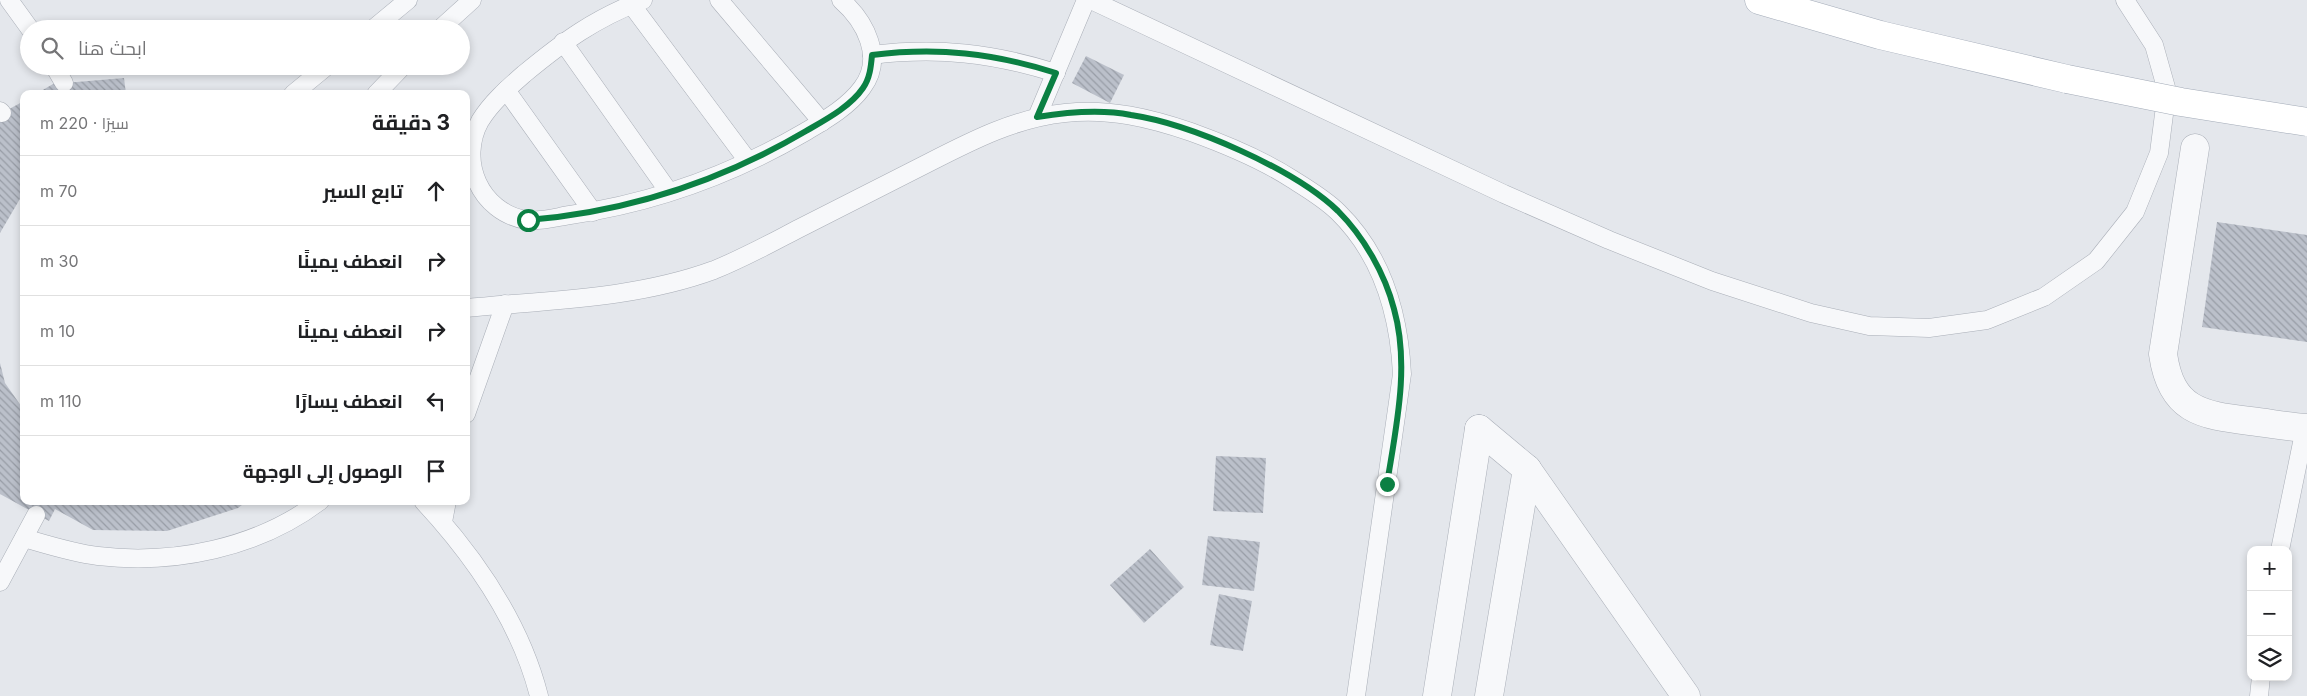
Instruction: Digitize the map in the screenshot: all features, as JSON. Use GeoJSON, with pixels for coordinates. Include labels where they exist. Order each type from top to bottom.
{"type":"FeatureCollection","features":[{"type":"Feature","properties":{"kind":"main road"},"geometry":{"type":"LineString","coordinates":[[1758,0],[1880,35],[2067,80],[2181,102],[2307,122]]}},
{"type":"Feature","properties":{"kind":"street"},"geometry":{"type":"LineString","coordinates":[[2195,148],[2163,354],[2165,370],[2177,393],[2196,410],[2212,416],[2306,428]]}},
{"type":"Feature","properties":{"kind":"street"},"geometry":{"type":"LineString","coordinates":[[1437,696],[1479,429],[1527,469],[1686,696]]}},
{"type":"Feature","properties":{"kind":"street"},"geometry":{"type":"LineString","coordinates":[[1489,696],[1527,469]]}},
{"type":"Feature","properties":{"kind":"lane"},"geometry":{"type":"LineString","coordinates":[[9,0],[23,20]]}},
{"type":"Feature","properties":{"kind":"lane"},"geometry":{"type":"LineString","coordinates":[[384,20],[408,0]]}},
{"type":"Feature","properties":{"kind":"lane"},"geometry":{"type":"LineString","coordinates":[[450,20],[472,0]]}},
{"type":"Feature","properties":{"kind":"lane"},"geometry":{"type":"LineString","coordinates":[[718,0],[822,122]]}},
{"type":"Feature","properties":{"kind":"lane"},"geometry":{"type":"LineString","coordinates":[[748,161],[637,2],[592,23],[563,42],[506,90],[484,115],[476,129],[471,145],[470,162],[474,178],[482,192],[495,206],[510,216],[528,220],[593,212],[696,184],[748,161],[822,122],[845,105],[863,88],[870,72],[872,55],[870,38],[862,22],[841,0]]}},
{"type":"Feature","properties":{"kind":"lane"},"geometry":{"type":"LineString","coordinates":[[1037,117],[1086,0]]}},
{"type":"Feature","properties":{"kind":"lane"},"geometry":{"type":"LineString","coordinates":[[1091,0],[1495,190],[1609,240],[1694,274],[1821,315],[1869,326],[1928,328],[1987,320],[2044,297],[2096,261],[2135,212],[2159,154],[2167,91],[2154,45],[2125,0]]}},
{"type":"Feature","properties":{"kind":"lane"},"geometry":{"type":"LineString","coordinates":[[563,42],[669,192]]}},
{"type":"Feature","properties":{"kind":"lane"},"geometry":{"type":"LineString","coordinates":[[872,55],[909,51],[956,52],[1020,62],[1056,73]]}},
{"type":"Feature","properties":{"kind":"lane"},"geometry":{"type":"LineString","coordinates":[[59,75],[64,83]]}},
{"type":"Feature","properties":{"kind":"lane"},"geometry":{"type":"LineString","coordinates":[[298,90],[316,75]]}},
{"type":"Feature","properties":{"kind":"lane"},"geometry":{"type":"LineString","coordinates":[[380,90],[394,75]]}},
{"type":"Feature","properties":{"kind":"lane"},"geometry":{"type":"LineString","coordinates":[[506,90],[593,212]]}},
{"type":"Feature","properties":{"kind":"lane"},"geometry":{"type":"LineString","coordinates":[[470,308],[626,293],[670,283],[713,270],[754,253],[981,136],[1037,117],[1075,112],[1131,114],[1162,122],[1223,144],[1283,173],[1337,211],[1370,253],[1394,308],[1400,341],[1402,374],[1356,696]]}},
{"type":"Feature","properties":{"kind":"lane"},"geometry":{"type":"LineString","coordinates":[[470,402],[505,304]]}},
{"type":"Feature","properties":{"kind":"lane"},"geometry":{"type":"LineString","coordinates":[[2281,546],[2306,428]]}},
{"type":"Feature","properties":{"kind":"lane"},"geometry":{"type":"LineString","coordinates":[[24,538],[60,549],[97,556],[135,559],[173,557],[247,540],[282,524],[313,505]]}},
{"type":"Feature","properties":{"kind":"lane"},"geometry":{"type":"LineString","coordinates":[[427,505],[473,561],[501,602],[522,644],[539,696]]}},
{"type":"Feature","properties":{"kind":"lane"},"geometry":{"type":"LineString","coordinates":[[442,522],[445,505]]}},
{"type":"Feature","properties":{"kind":"lane"},"geometry":{"type":"LineString","coordinates":[[0,582],[36,515]]}},
{"type":"Feature","properties":{"kind":"lane"},"geometry":{"type":"LineString","coordinates":[[2259,696],[2261,681]]}},
{"type":"Feature","properties":{"kind":"building"},"geometry":{"type":"Polygon","coordinates":[[[1086,56],[1124,75],[1110,103],[1072,83],[1086,56]]]}},
{"type":"Feature","properties":{"kind":"building"},"geometry":{"type":"Polygon","coordinates":[[[124,78],[126,90],[43,90],[53,84],[124,78]]]}},
{"type":"Feature","properties":{"kind":"building"},"geometry":{"type":"Polygon","coordinates":[[[20,103],[20,199],[0,233],[0,114],[20,103]]]}},
{"type":"Feature","properties":{"kind":"building"},"geometry":{"type":"Polygon","coordinates":[[[2217,222],[2307,235],[2307,342],[2202,327],[2217,222]]]}},
{"type":"Feature","properties":{"kind":"building"},"geometry":{"type":"Polygon","coordinates":[[[0,363],[5,383],[20,404],[20,505],[242,505],[238,508],[167,531],[93,530],[55,509],[49,521],[0,494],[0,363]]]}},
{"type":"Feature","properties":{"kind":"building"},"geometry":{"type":"Polygon","coordinates":[[[1216,456],[1266,458],[1263,513],[1213,511],[1216,456]]]}},
{"type":"Feature","properties":{"kind":"building"},"geometry":{"type":"Polygon","coordinates":[[[1208,536],[1260,542],[1254,591],[1202,585],[1208,536]]]}},
{"type":"Feature","properties":{"kind":"building"},"geometry":{"type":"Polygon","coordinates":[[[1150,549],[1184,587],[1144,623],[1110,585],[1150,549]]]}},
{"type":"Feature","properties":{"kind":"building"},"geometry":{"type":"Polygon","coordinates":[[[1219,594],[1252,601],[1243,651],[1210,645],[1219,594]]]}},
{"type":"Feature","properties":{"kind":"route"},"geometry":{"type":"LineString","coordinates":[[528,220],[593,212],[636,202],[696,184],[773,149],[822,122],[852,99],[863,88],[870,72],[872,55],[909,51],[984,54],[1056,73],[1037,117],[1067,112],[1131,114],[1162,122],[1223,144],[1283,173],[1311,191],[1337,211],[1355,232],[1370,253],[1382,277],[1394,308],[1400,341],[1402,374],[1387,484]]}}]}
